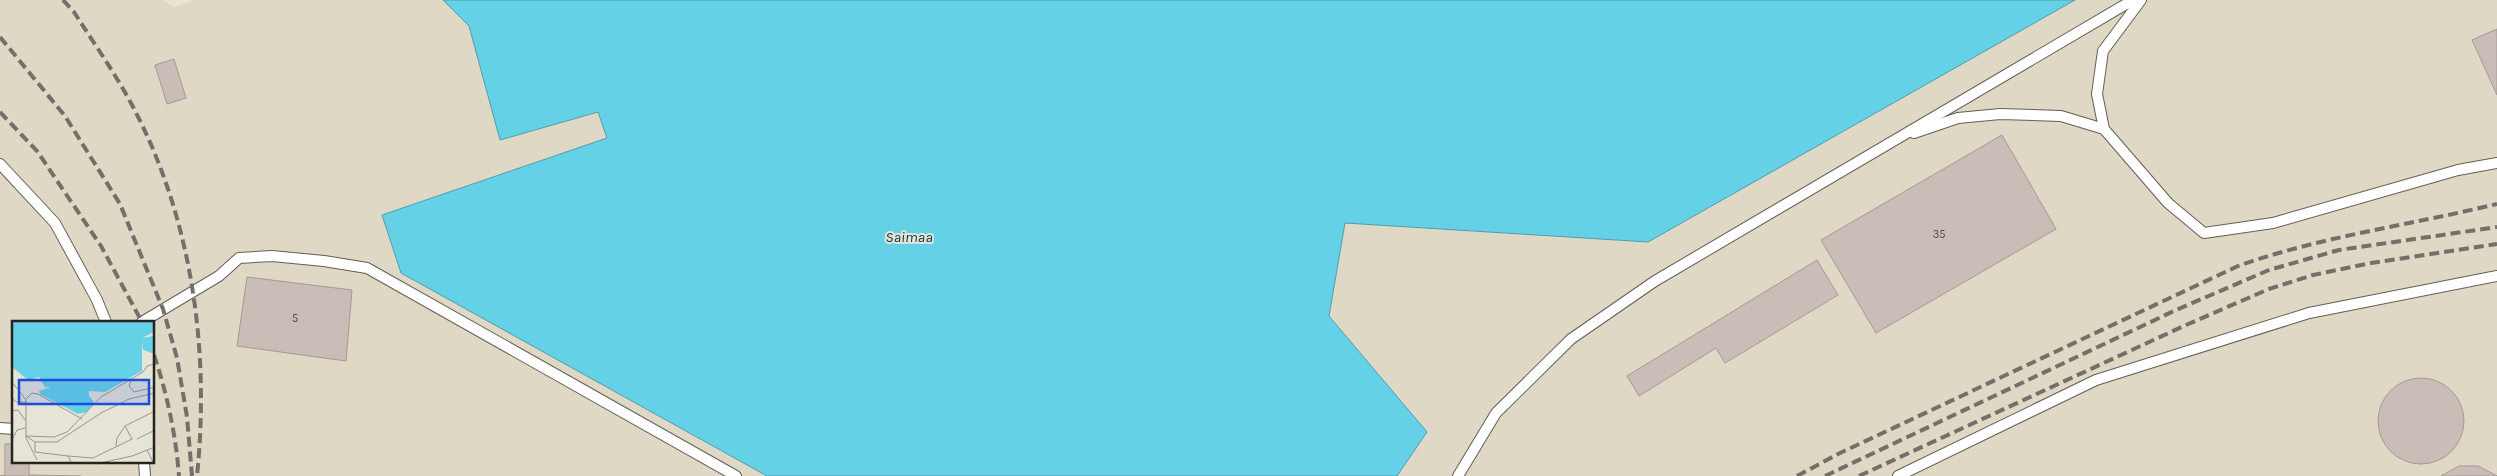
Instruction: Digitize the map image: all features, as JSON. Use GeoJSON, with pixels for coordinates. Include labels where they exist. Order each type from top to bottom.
{"type":"FeatureCollection","features":[{"type":"Feature","properties":{"kind":"lane"},"geometry":{"type":"LineString","coordinates":[[1458,476],[1496,413],[1571,339],[1655,281],[2133,0]]}},
{"type":"Feature","properties":{"kind":"lane"},"geometry":{"type":"LineString","coordinates":[[2141,0],[2103,51],[2097,94],[2104,129],[2168,203],[2204,233],[2273,222],[2458,170],[2497,162]]}},
{"type":"Feature","properties":{"kind":"lane"},"geometry":{"type":"LineString","coordinates":[[1894,140],[1958,118],[2000,114],[2062,116],[2104,129]]}},
{"type":"Feature","properties":{"kind":"lane"},"geometry":{"type":"LineString","coordinates":[[0,164],[55,223],[97,300],[106,321]]}},
{"type":"Feature","properties":{"kind":"lane"},"geometry":{"type":"LineString","coordinates":[[144,321],[219,276],[239,258],[272,256],[324,261],[367,268],[736,476]]}},
{"type":"Feature","properties":{"kind":"lane"},"geometry":{"type":"LineString","coordinates":[[1898,476],[2096,380],[2309,313],[2497,276]]}},
{"type":"Feature","properties":{"kind":"shaded area"},"geometry":{"type":"Polygon","coordinates":[[[0,0],[162,0],[174,7],[196,0],[443,0],[469,26],[500,140],[598,112],[607,138],[382,215],[401,272],[767,476],[0,476],[0,0]]]}},
{"type":"Feature","properties":{"kind":"shaded area"},"geometry":{"type":"Polygon","coordinates":[[[2075,0],[2497,0],[2497,476],[1397,476],[1427,432],[1329,315],[1345,223],[1648,242],[2075,0]]]}},
{"type":"Feature","properties":{"kind":"water","name":"Saimaa"},"geometry":{"type":"Polygon","coordinates":[[[443,0],[2075,0],[1648,242],[1345,223],[1329,316],[1427,432],[1397,476],[767,476],[401,273],[382,215],[607,138],[598,112],[500,140],[469,26],[443,0]]]}},
{"type":"Feature","properties":{"kind":"building"},"geometry":{"type":"Polygon","coordinates":[[[2497,29],[2497,95],[2472,40],[2497,29]]]}},
{"type":"Feature","properties":{"kind":"building"},"geometry":{"type":"Polygon","coordinates":[[[174,59],[186,98],[167,104],[155,65],[174,59]]]}},
{"type":"Feature","properties":{"kind":"building"},"geometry":{"type":"Polygon","coordinates":[[[2002,135],[2056,229],[1876,333],[1821,240],[2002,135]]]}},
{"type":"Feature","properties":{"kind":"building"},"geometry":{"type":"Polygon","coordinates":[[[1817,260],[1838,295],[1725,363],[1716,348],[1639,396],[1627,376],[1817,260]]]}},
{"type":"Feature","properties":{"kind":"building"},"geometry":{"type":"Polygon","coordinates":[[[247,277],[352,290],[346,361],[237,346],[247,277]]]}},
{"type":"Feature","properties":{"kind":"building"},"geometry":{"type":"Polygon","coordinates":[[[2421,378],[2438,381],[2452,390],[2461,404],[2464,421],[2461,438],[2452,452],[2438,461],[2421,464],[2404,461],[2390,452],[2381,438],[2378,421],[2381,404],[2390,390],[2404,381],[2421,378]]]}},
{"type":"Feature","properties":{"kind":"building"},"geometry":{"type":"Polygon","coordinates":[[[5,444],[12,444],[12,464],[29,464],[29,475],[81,476],[0,476],[5,475],[5,444]]]}},
{"type":"Feature","properties":{"kind":"building"},"geometry":{"type":"Polygon","coordinates":[[[2459,466],[2478,466],[2497,476],[2441,476],[2459,466]]]}},
{"type":"Feature","properties":{"kind":"railway"},"geometry":{"type":"LineString","coordinates":[[63,0],[74,12],[132,105],[153,148],[169,193],[182,239],[192,286],[198,333],[201,381],[197,476]]}},
{"type":"Feature","properties":{"kind":"railway"},"geometry":{"type":"LineString","coordinates":[[0,37],[65,116],[120,204],[163,309],[177,358],[187,417],[192,476]]}},
{"type":"Feature","properties":{"kind":"railway"},"geometry":{"type":"LineString","coordinates":[[0,112],[37,151],[101,246],[141,321]]}},
{"type":"Feature","properties":{"kind":"railway"},"geometry":{"type":"LineString","coordinates":[[1797,476],[1840,453],[2238,266],[2334,239],[2497,204]]}},
{"type":"Feature","properties":{"kind":"railway"},"geometry":{"type":"LineString","coordinates":[[1825,476],[2176,310],[2269,270],[2339,250],[2497,227]]}},
{"type":"Feature","properties":{"kind":"railway"},"geometry":{"type":"LineString","coordinates":[[1859,476],[2186,325],[2269,289],[2313,275],[2371,263],[2497,244]]}},
{"type":"Feature","properties":{"kind":"railway"},"geometry":{"type":"LineString","coordinates":[[155,358],[170,415],[179,476]]}}]}
